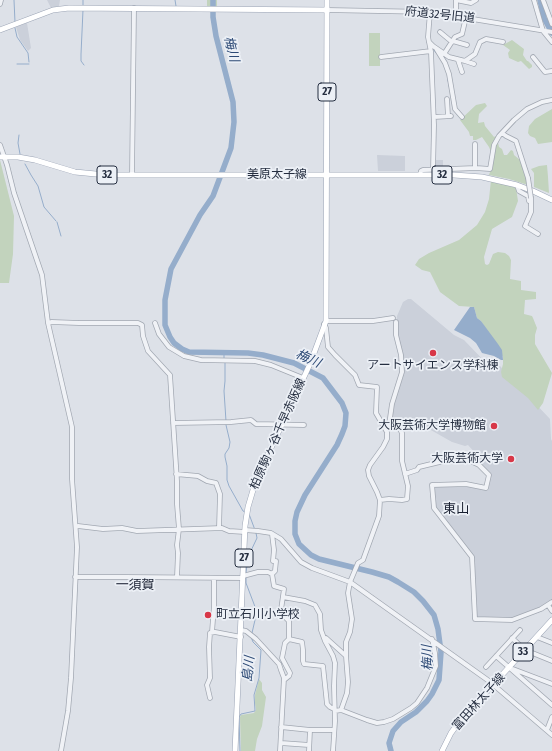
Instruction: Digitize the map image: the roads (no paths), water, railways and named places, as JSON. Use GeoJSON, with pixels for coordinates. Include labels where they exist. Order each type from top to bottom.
{"type":"FeatureCollection","features":[{"type":"Feature","properties":{"kind":"main road","name":"柏原駒ヶ谷千早赤阪線"},"geometry":{"type":"LineString","coordinates":[[235,751],[245,531],[248,507],[254,486],[310,364],[325,322],[327,0]]}},
{"type":"Feature","properties":{"kind":"main road"},"geometry":{"type":"LineString","coordinates":[[0,30],[58,9],[69,8],[327,10]]}},
{"type":"Feature","properties":{"kind":"main road","name":"美原太子線"},"geometry":{"type":"LineString","coordinates":[[2,157],[18,157],[35,160],[86,174],[420,174],[482,176],[517,185],[552,200]]}},
{"type":"Feature","properties":{"kind":"main road","name":"富田林太子線"},"geometry":{"type":"LineString","coordinates":[[442,751],[455,728],[493,684],[551,623]]}},
{"type":"Feature","properties":{"kind":"street"},"geometry":{"type":"LineString","coordinates":[[0,4],[1,0]]}},
{"type":"Feature","properties":{"kind":"street"},"geometry":{"type":"LineString","coordinates":[[456,15],[456,0],[471,3],[476,0]]}},
{"type":"Feature","properties":{"kind":"street"},"geometry":{"type":"LineString","coordinates":[[534,0],[545,31],[552,42]]}},
{"type":"Feature","properties":{"kind":"street"},"geometry":{"type":"LineString","coordinates":[[543,0],[552,24]]}},
{"type":"Feature","properties":{"kind":"street"},"geometry":{"type":"LineString","coordinates":[[132,175],[134,8]]}},
{"type":"Feature","properties":{"kind":"street","name":"府道32号旧道"},"geometry":{"type":"LineString","coordinates":[[327,10],[430,12],[456,15],[552,32]]}},
{"type":"Feature","properties":{"kind":"street"},"geometry":{"type":"LineString","coordinates":[[430,12],[428,31],[431,51],[434,117],[433,170]]}},
{"type":"Feature","properties":{"kind":"street"},"geometry":{"type":"LineString","coordinates":[[444,54],[455,37],[462,34],[466,17]]}},
{"type":"Feature","properties":{"kind":"street"},"geometry":{"type":"LineString","coordinates":[[440,32],[452,42],[466,44]]}},
{"type":"Feature","properties":{"kind":"street"},"geometry":{"type":"LineString","coordinates":[[465,61],[475,54],[480,42],[484,38],[503,42]]}},
{"type":"Feature","properties":{"kind":"street"},"geometry":{"type":"LineString","coordinates":[[429,41],[445,63],[449,74],[455,109],[462,117]]}},
{"type":"Feature","properties":{"kind":"street"},"geometry":{"type":"LineString","coordinates":[[435,48],[449,57],[474,64]]}},
{"type":"Feature","properties":{"kind":"street"},"geometry":{"type":"LineString","coordinates":[[381,57],[431,51]]}},
{"type":"Feature","properties":{"kind":"street"},"geometry":{"type":"LineString","coordinates":[[532,57],[545,72],[552,71]]}},
{"type":"Feature","properties":{"kind":"street"},"geometry":{"type":"LineString","coordinates":[[458,60],[462,72]]}},
{"type":"Feature","properties":{"kind":"street"},"geometry":{"type":"LineString","coordinates":[[434,117],[449,116],[447,99]]}},
{"type":"Feature","properties":{"kind":"street"},"geometry":{"type":"LineString","coordinates":[[420,174],[421,171],[433,170],[475,168],[490,169],[494,145],[502,133],[514,120],[531,106],[552,100]]}},
{"type":"Feature","properties":{"kind":"street"},"geometry":{"type":"LineString","coordinates":[[502,133],[516,141],[528,178],[531,198],[531,209],[525,226],[538,234]]}},
{"type":"Feature","properties":{"kind":"street"},"geometry":{"type":"LineString","coordinates":[[475,144],[475,168]]}},
{"type":"Feature","properties":{"kind":"street"},"geometry":{"type":"LineString","coordinates":[[0,145],[2,157],[42,275],[48,323],[72,427],[72,480],[77,547],[71,678],[68,711],[61,751]]}},
{"type":"Feature","properties":{"kind":"street"},"geometry":{"type":"LineString","coordinates":[[517,185],[518,191],[528,196],[531,209]]}},
{"type":"Feature","properties":{"kind":"street"},"geometry":{"type":"LineString","coordinates":[[340,710],[345,698],[348,682],[346,642],[350,632],[352,619],[348,593],[350,582],[358,564],[363,560],[379,516],[380,500],[369,476],[368,470],[387,440],[387,432],[376,413],[377,387],[359,385],[355,374],[328,347],[325,322],[394,320],[401,355],[402,372],[392,404],[389,425]]}},
{"type":"Feature","properties":{"kind":"street"},"geometry":{"type":"LineString","coordinates":[[48,323],[138,323],[142,325],[143,336],[148,351],[170,375],[176,474],[178,481],[177,577]]}},
{"type":"Feature","properties":{"kind":"street"},"geometry":{"type":"LineString","coordinates":[[155,323],[159,334],[170,347],[184,356],[201,360],[255,361],[304,377]]}},
{"type":"Feature","properties":{"kind":"street"},"geometry":{"type":"LineString","coordinates":[[173,423],[231,422],[251,420],[256,424],[304,425]]}},
{"type":"Feature","properties":{"kind":"street"},"geometry":{"type":"LineString","coordinates":[[380,500],[407,499],[408,486],[402,461],[402,432],[400,429],[389,425],[383,425]]}},
{"type":"Feature","properties":{"kind":"street"},"geometry":{"type":"LineString","coordinates":[[405,474],[417,470],[419,467],[456,458],[464,458],[479,465],[490,475],[486,488],[466,484],[432,485],[434,508],[472,557],[475,619],[512,620],[550,604],[552,611]]}},
{"type":"Feature","properties":{"kind":"street"},"geometry":{"type":"LineString","coordinates":[[176,474],[198,476],[207,481],[216,483],[220,494],[219,528]]}},
{"type":"Feature","properties":{"kind":"street"},"geometry":{"type":"LineString","coordinates":[[76,527],[103,529],[122,528],[137,531],[178,531],[219,528],[245,531],[265,531],[272,534],[281,539],[301,562],[312,568],[350,582],[434,640],[493,684],[552,735]]}},
{"type":"Feature","properties":{"kind":"street"},"geometry":{"type":"LineString","coordinates":[[272,534],[274,550],[273,561],[276,561],[276,571],[272,574]]}},
{"type":"Feature","properties":{"kind":"street"},"geometry":{"type":"LineString","coordinates":[[75,577],[213,578],[243,577],[263,572],[271,572],[272,574]]}},
{"type":"Feature","properties":{"kind":"street"},"geometry":{"type":"LineString","coordinates":[[272,574],[274,586],[284,589],[281,610],[282,614],[289,621],[289,639],[285,642],[282,658],[290,673],[290,676],[284,680]]}},
{"type":"Feature","properties":{"kind":"street"},"geometry":{"type":"LineString","coordinates":[[210,698],[207,684],[210,678],[209,647],[214,606],[213,578]]}},
{"type":"Feature","properties":{"kind":"street"},"geometry":{"type":"LineString","coordinates":[[283,597],[305,601],[315,605],[320,614],[323,635],[335,663],[333,751]]}},
{"type":"Feature","properties":{"kind":"street"},"geometry":{"type":"LineString","coordinates":[[241,630],[250,634],[279,664],[284,680],[280,751]]}},
{"type":"Feature","properties":{"kind":"street"},"geometry":{"type":"LineString","coordinates":[[486,667],[520,630]]}},
{"type":"Feature","properties":{"kind":"street"},"geometry":{"type":"LineString","coordinates":[[212,632],[240,637]]}},
{"type":"Feature","properties":{"kind":"street"},"geometry":{"type":"LineString","coordinates":[[323,635],[327,641],[346,656]]}},
{"type":"Feature","properties":{"kind":"street"},"geometry":{"type":"LineString","coordinates":[[537,637],[552,643]]}},
{"type":"Feature","properties":{"kind":"street"},"geometry":{"type":"LineString","coordinates":[[512,638],[525,650],[552,661]]}},
{"type":"Feature","properties":{"kind":"street"},"geometry":{"type":"LineString","coordinates":[[289,639],[302,642],[304,664],[323,666],[327,704],[330,707],[335,710],[340,710],[368,720],[384,722],[394,719],[411,708],[417,703],[427,688],[436,666],[434,640]]}},
{"type":"Feature","properties":{"kind":"street"},"geometry":{"type":"LineString","coordinates":[[496,656],[552,705]]}},
{"type":"Feature","properties":{"kind":"street"},"geometry":{"type":"LineString","coordinates":[[510,667],[552,684]]}},
{"type":"Feature","properties":{"kind":"street"},"geometry":{"type":"LineString","coordinates":[[547,730],[552,717]]}},
{"type":"Feature","properties":{"kind":"street"},"geometry":{"type":"LineString","coordinates":[[281,727],[310,730],[334,730]]}},
{"type":"Feature","properties":{"kind":"street"},"geometry":{"type":"LineString","coordinates":[[309,751],[310,730]]}},
{"type":"Feature","properties":{"kind":"street"},"geometry":{"type":"LineString","coordinates":[[281,743],[309,745]]}},
{"type":"Feature","properties":{"kind":"water"},"geometry":{"type":"Polygon","coordinates":[[[470,307],[474,307],[477,318],[481,321],[502,350],[503,360],[482,353],[476,343],[470,338],[454,330],[470,307]]]}},
{"type":"Feature","properties":{"kind":"waterway"},"geometry":{"type":"LineString","coordinates":[[14,0],[15,22]]}},
{"type":"Feature","properties":{"kind":"waterway"},"geometry":{"type":"LineString","coordinates":[[83,0],[83,6]]}},
{"type":"Feature","properties":{"kind":"waterway"},"geometry":{"type":"LineString","coordinates":[[175,0],[176,6]]}},
{"type":"Feature","properties":{"kind":"waterway","name":"梅川"},"geometry":{"type":"LineString","coordinates":[[213,0],[213,17],[216,36],[233,102],[234,122],[231,148],[213,196],[200,215],[171,269],[165,300],[165,325],[174,343],[189,352],[248,353],[263,355],[294,363],[323,378],[342,403],[346,413],[345,426],[337,445],[305,495],[297,512],[295,534],[299,544],[311,555],[319,559],[372,572],[389,577],[398,582],[414,592],[434,615],[438,629],[441,652],[439,680],[427,701],[416,712],[401,722],[393,731],[389,743],[391,751]]}},
{"type":"Feature","properties":{"kind":"waterway"},"geometry":{"type":"LineString","coordinates":[[540,0],[544,18],[552,33]]}},
{"type":"Feature","properties":{"kind":"waterway"},"geometry":{"type":"LineString","coordinates":[[83,10],[81,61],[84,65]]}},
{"type":"Feature","properties":{"kind":"waterway"},"geometry":{"type":"LineString","coordinates":[[15,28],[17,37],[28,53],[29,62]]}},
{"type":"Feature","properties":{"kind":"waterway"},"geometry":{"type":"LineString","coordinates":[[432,48],[438,55]]}},
{"type":"Feature","properties":{"kind":"waterway"},"geometry":{"type":"LineString","coordinates":[[17,64],[29,64]]}},
{"type":"Feature","properties":{"kind":"waterway"},"geometry":{"type":"LineString","coordinates":[[448,80],[450,90]]}},
{"type":"Feature","properties":{"kind":"waterway"},"geometry":{"type":"LineString","coordinates":[[19,135],[18,143],[20,154]]}},
{"type":"Feature","properties":{"kind":"waterway"},"geometry":{"type":"LineString","coordinates":[[25,164],[38,186],[44,207],[56,221]]}},
{"type":"Feature","properties":{"kind":"waterway"},"geometry":{"type":"LineString","coordinates":[[57,222],[61,236]]}},
{"type":"Feature","properties":{"kind":"waterway","name":"島川"},"geometry":{"type":"LineString","coordinates":[[222,352],[224,355],[224,360]]}},
{"type":"Feature","properties":{"kind":"waterway","name":"島川"},"geometry":{"type":"LineString","coordinates":[[225,363],[224,391],[226,421]]}},
{"type":"Feature","properties":{"kind":"waterway","name":"島川"},"geometry":{"type":"LineString","coordinates":[[226,425],[230,442],[229,448],[225,454],[227,480],[243,511],[245,512]]}},
{"type":"Feature","properties":{"kind":"waterway","name":"島川"},"geometry":{"type":"LineString","coordinates":[[249,514],[255,530]]}},
{"type":"Feature","properties":{"kind":"waterway","name":"島川"},"geometry":{"type":"LineString","coordinates":[[246,573],[248,557],[257,538],[256,533]]}},
{"type":"Feature","properties":{"kind":"waterway","name":"島川"},"geometry":{"type":"LineString","coordinates":[[246,576],[246,583],[257,612],[254,617],[255,620],[252,633]]}},
{"type":"Feature","properties":{"kind":"waterway","name":"島川"},"geometry":{"type":"LineString","coordinates":[[240,751],[239,717],[241,714],[255,711],[254,695],[259,678],[261,650],[253,642],[251,637]]}},
{"type":"Feature","properties":{"kind":"place","name":"アートサイエンス学科棟"},"geometry":{"type":"Point","coordinates":[433,353]}},
{"type":"Feature","properties":{"kind":"place","name":"大阪芸術大学博物館"},"geometry":{"type":"Point","coordinates":[494,426]}},
{"type":"Feature","properties":{"kind":"place","name":"大阪芸術大学"},"geometry":{"type":"Point","coordinates":[511,459]}},
{"type":"Feature","properties":{"kind":"place","name":"町立石川小学校"},"geometry":{"type":"Point","coordinates":[208,615]}},
{"type":"Feature","properties":{"kind":"district","name":"東山"},"geometry":{"type":"Point","coordinates":[456,509]}},
{"type":"Feature","properties":{"kind":"district","name":"一須賀"},"geometry":{"type":"Point","coordinates":[135,585]}}]}
